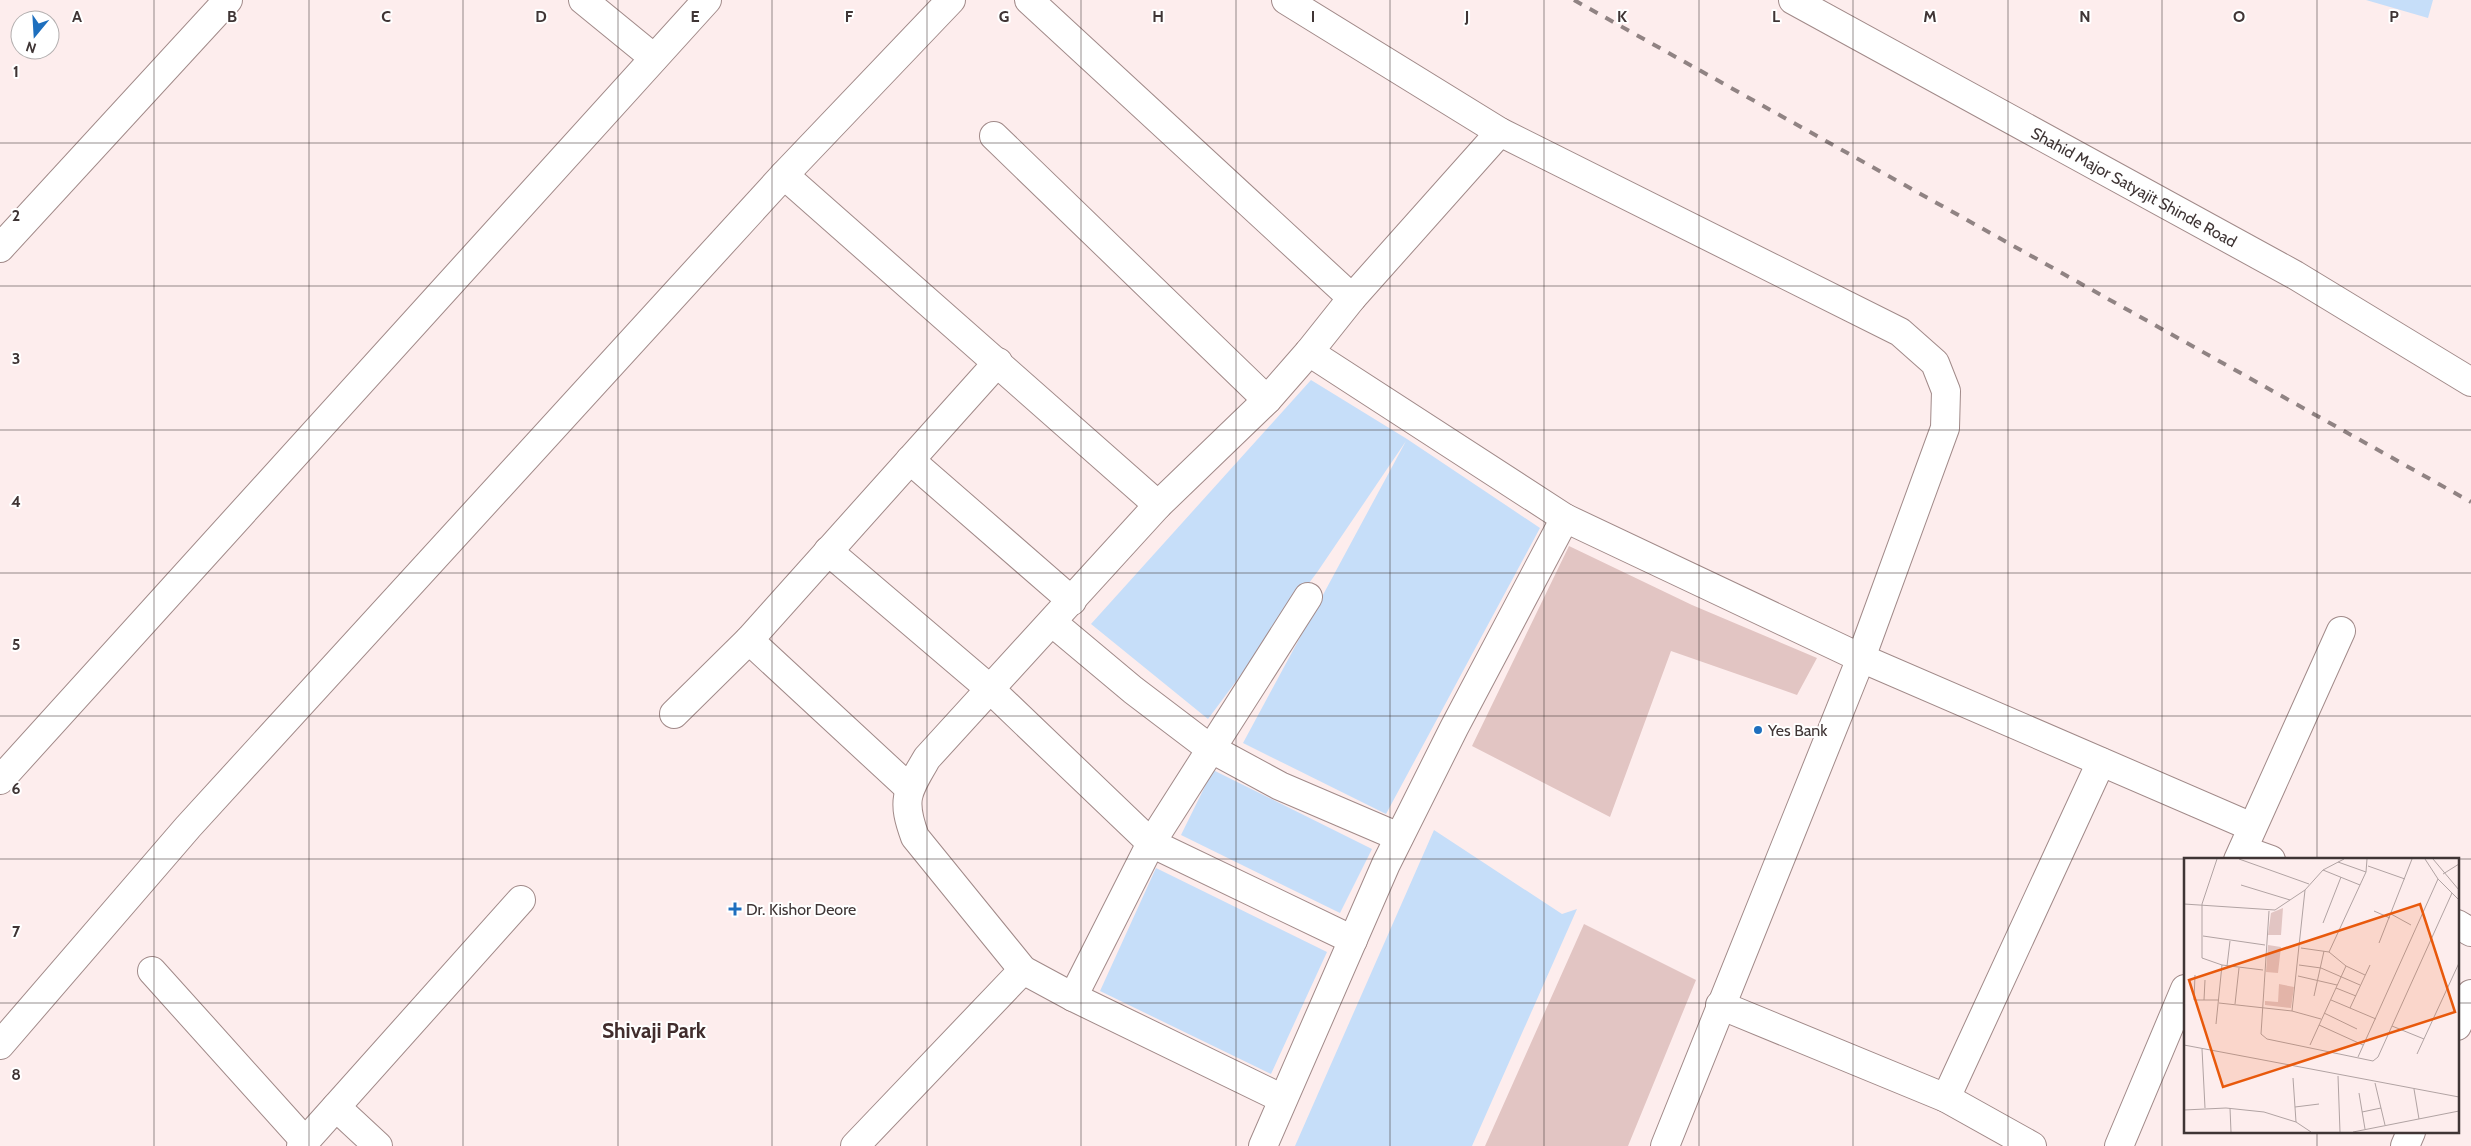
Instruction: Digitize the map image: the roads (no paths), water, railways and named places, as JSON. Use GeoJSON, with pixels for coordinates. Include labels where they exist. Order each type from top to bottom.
{"type":"FeatureCollection","features":[{"type":"Feature","properties":{"kind":"street"},"geometry":{"type":"LineString","coordinates":[[0,248],[228,0]]}},
{"type":"Feature","properties":{"kind":"street"},"geometry":{"type":"LineString","coordinates":[[583,0],[654,58]]}},
{"type":"Feature","properties":{"kind":"street"},"geometry":{"type":"LineString","coordinates":[[0,780],[707,0]]}},
{"type":"Feature","properties":{"kind":"street"},"geometry":{"type":"LineString","coordinates":[[0,1045],[195,819],[784,175],[951,0]]}},
{"type":"Feature","properties":{"kind":"street"},"geometry":{"type":"LineString","coordinates":[[1029,0],[1352,298]]}},
{"type":"Feature","properties":{"kind":"street"},"geometry":{"type":"LineString","coordinates":[[1286,0],[1500,132],[1900,332],[1934,363],[1946,392],[1945,428],[1861,658],[1720,1005],[1665,1146]]}},
{"type":"Feature","properties":{"kind":"street","name":"Shahid Major Satyajit Shinde Road"},"geometry":{"type":"LineString","coordinates":[[1793,0],[2295,275],[2471,382]]}},
{"type":"Feature","properties":{"kind":"street"},"geometry":{"type":"LineString","coordinates":[[1283,1099],[1023,970],[915,837],[906,814],[909,788],[926,758],[1053,623],[1158,505],[1267,400],[1309,352],[1352,298],[1500,132]]}},
{"type":"Feature","properties":{"kind":"street"},"geometry":{"type":"LineString","coordinates":[[994,136],[1267,400]]}},
{"type":"Feature","properties":{"kind":"street"},"geometry":{"type":"LineString","coordinates":[[784,175],[1158,505]]}},
{"type":"Feature","properties":{"kind":"street"},"geometry":{"type":"LineString","coordinates":[[1309,352],[1565,518],[1861,658],[2101,762],[2267,858]]}},
{"type":"Feature","properties":{"kind":"street"},"geometry":{"type":"LineString","coordinates":[[674,714],[749,640],[998,362]]}},
{"type":"Feature","properties":{"kind":"street"},"geometry":{"type":"LineString","coordinates":[[910,460],[1072,601]]}},
{"type":"Feature","properties":{"kind":"street"},"geometry":{"type":"LineString","coordinates":[[1263,1146],[1400,837],[1454,728],[1565,518]]}},
{"type":"Feature","properties":{"kind":"street"},"geometry":{"type":"LineString","coordinates":[[828,551],[990,689],[1151,843],[1353,940]]}},
{"type":"Feature","properties":{"kind":"street"},"geometry":{"type":"LineString","coordinates":[[1073,996],[1151,843],[1308,597]]}},
{"type":"Feature","properties":{"kind":"street"},"geometry":{"type":"LineString","coordinates":[[1053,623],[1133,690],[1212,749],[1280,786],[1400,837]]}},
{"type":"Feature","properties":{"kind":"street"},"geometry":{"type":"LineString","coordinates":[[2244,846],[2341,631]]}},
{"type":"Feature","properties":{"kind":"street"},"geometry":{"type":"LineString","coordinates":[[749,640],[909,788]]}},
{"type":"Feature","properties":{"kind":"street"},"geometry":{"type":"LineString","coordinates":[[1946,1098],[2101,762]]}},
{"type":"Feature","properties":{"kind":"street"},"geometry":{"type":"LineString","coordinates":[[152,971],[303,1144],[521,900]]}},
{"type":"Feature","properties":{"kind":"street"},"geometry":{"type":"LineString","coordinates":[[2458,925],[2471,932]]}},
{"type":"Feature","properties":{"kind":"street"},"geometry":{"type":"LineString","coordinates":[[856,1146],[1023,970]]}},
{"type":"Feature","properties":{"kind":"street"},"geometry":{"type":"LineString","coordinates":[[2119,1146],[2184,991]]}},
{"type":"Feature","properties":{"kind":"street"},"geometry":{"type":"LineString","coordinates":[[2458,1024],[2471,994]]}},
{"type":"Feature","properties":{"kind":"street"},"geometry":{"type":"LineString","coordinates":[[1720,1005],[1946,1098],[2032,1146]]}},
{"type":"Feature","properties":{"kind":"street"},"geometry":{"type":"LineString","coordinates":[[336,1107],[378,1146]]}},
{"type":"Feature","properties":{"kind":"street"},"geometry":{"type":"LineString","coordinates":[[2406,1146],[2410,1134]]}},
{"type":"Feature","properties":{"kind":"railway"},"geometry":{"type":"LineString","coordinates":[[1574,0],[2471,502]]}},
{"type":"Feature","properties":{"kind":"place","name":"Yes Bank"},"geometry":{"type":"Point","coordinates":[1758,730]}},
{"type":"Feature","properties":{"kind":"place","name":"Dr. Kishor Deore"},"geometry":{"type":"Point","coordinates":[735,909]}},
{"type":"Feature","properties":{"kind":"district","name":"Shivaji Park"},"geometry":{"type":"Point","coordinates":[654,1030]}}]}
